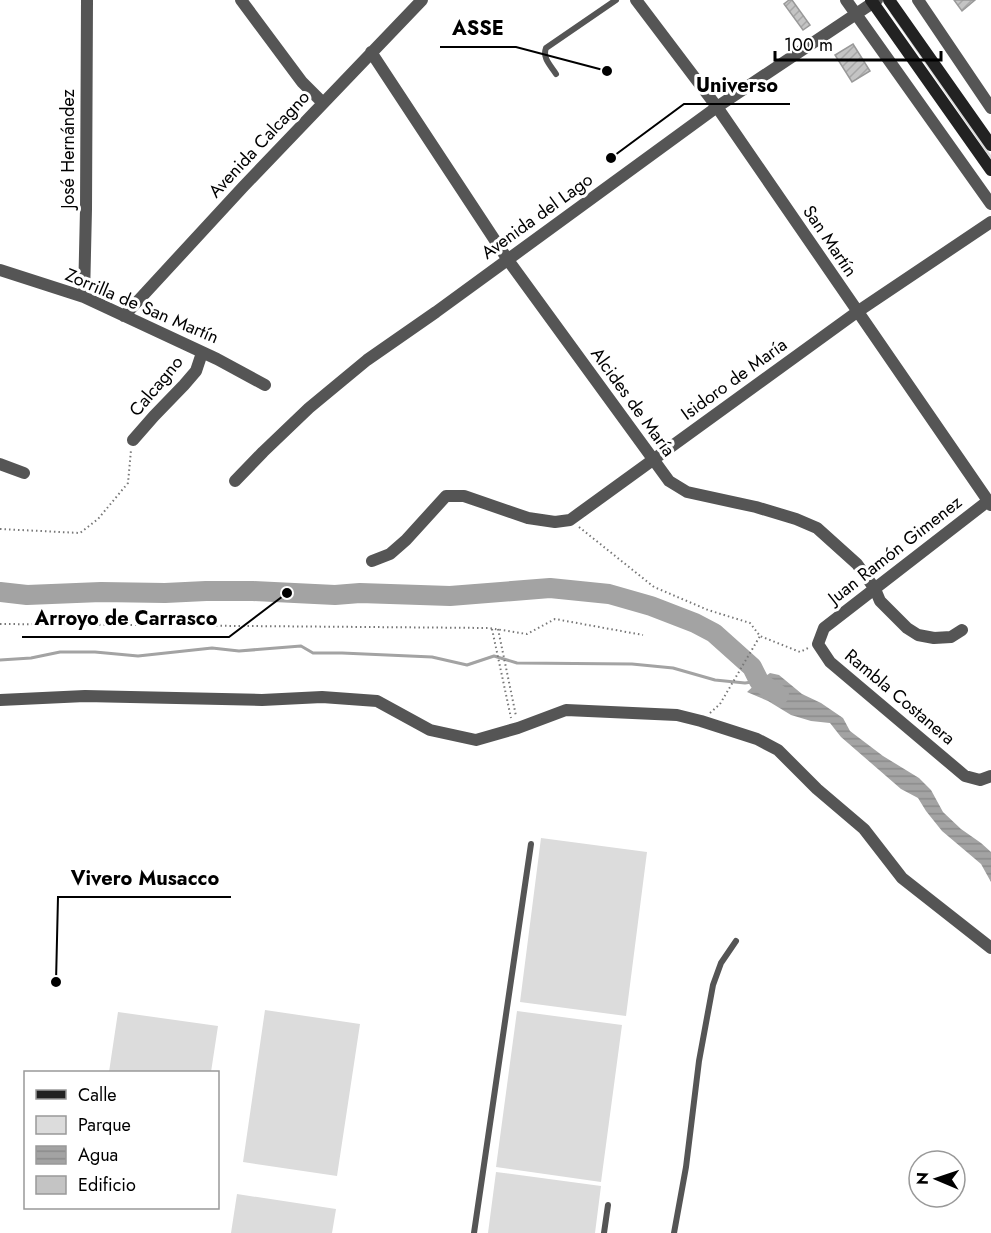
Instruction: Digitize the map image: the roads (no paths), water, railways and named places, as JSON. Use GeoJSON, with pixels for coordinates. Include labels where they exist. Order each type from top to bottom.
{"type":"FeatureCollection","features":[{"type":"Feature","properties":{"kind":"main road"},"geometry":{"type":"LineString","coordinates":[[889,0],[991,145]]}},
{"type":"Feature","properties":{"kind":"main road"},"geometry":{"type":"LineString","coordinates":[[874,1],[991,170]]}},
{"type":"Feature","properties":{"kind":"street","name":"José Hernández"},"geometry":{"type":"LineString","coordinates":[[84,297],[87,0]]}},
{"type":"Feature","properties":{"kind":"street"},"geometry":{"type":"LineString","coordinates":[[241,0],[302,82],[323,103]]}},
{"type":"Feature","properties":{"kind":"street","name":"Avenida Calcagno"},"geometry":{"type":"LineString","coordinates":[[124,316],[243,187],[422,0]]}},
{"type":"Feature","properties":{"kind":"street","name":"San Martín"},"geometry":{"type":"LineString","coordinates":[[636,0],[717,107],[990,503]]}},
{"type":"Feature","properties":{"kind":"street"},"geometry":{"type":"LineString","coordinates":[[846,0],[991,204]]}},
{"type":"Feature","properties":{"kind":"street"},"geometry":{"type":"LineString","coordinates":[[918,0],[991,108]]}},
{"type":"Feature","properties":{"kind":"street","name":"Avenida del Lago"},"geometry":{"type":"LineString","coordinates":[[235,481],[309,408],[367,360],[717,107],[874,1]]}},
{"type":"Feature","properties":{"kind":"street","name":"Alcides de María"},"geometry":{"type":"LineString","coordinates":[[371,52],[507,260],[669,481],[687,492],[756,507],[817,528],[857,564],[875,589],[880,601],[907,628],[918,635],[934,638],[951,638],[962,630]]}},
{"type":"Feature","properties":{"kind":"street","name":"Isidoro de María"},"geometry":{"type":"LineString","coordinates":[[372,561],[390,554],[406,540],[446,496],[464,496],[528,518],[555,522],[570,520],[857,312],[991,222]]}},
{"type":"Feature","properties":{"kind":"street","name":"Zorrilla de San Martín"},"geometry":{"type":"LineString","coordinates":[[0,270],[84,297],[217,359],[265,385]]}},
{"type":"Feature","properties":{"kind":"street","name":"Calcagno"},"geometry":{"type":"LineString","coordinates":[[133,440],[196,370],[201,352]]}},
{"type":"Feature","properties":{"kind":"street"},"geometry":{"type":"LineString","coordinates":[[0,464],[24,473]]}},
{"type":"Feature","properties":{"kind":"street","name":"Juan Ramón Gimenez"},"geometry":{"type":"LineString","coordinates":[[818,644],[824,628],[990,503]]}},
{"type":"Feature","properties":{"kind":"street","name":"Rambla Costanera"},"geometry":{"type":"LineString","coordinates":[[818,644],[830,662],[965,776],[985,778]]}},
{"type":"Feature","properties":{"kind":"street"},"geometry":{"type":"LineString","coordinates":[[0,700],[85,696],[262,700],[322,697],[377,701],[430,730],[476,740],[516,729],[566,710],[677,715],[722,727],[778,750],[864,829],[902,878],[991,948]]}},
{"type":"Feature","properties":{"kind":"lane"},"geometry":{"type":"LineString","coordinates":[[556,74],[545,57],[546,48],[616,0]]}},
{"type":"Feature","properties":{"kind":"lane"},"geometry":{"type":"LineString","coordinates":[[474,1233],[531,844]]}},
{"type":"Feature","properties":{"kind":"lane"},"geometry":{"type":"LineString","coordinates":[[674,1233],[686,1167],[699,1061],[713,985],[721,963],[736,941]]}},
{"type":"Feature","properties":{"kind":"lane"},"geometry":{"type":"LineString","coordinates":[[604,1233],[608,1205]]}},
{"type":"Feature","properties":{"kind":"water"},"geometry":{"type":"Polygon","coordinates":[[[770,673],[779,675],[802,694],[821,703],[843,718],[850,731],[883,756],[919,778],[931,790],[943,812],[991,852],[991,882],[981,864],[942,831],[918,798],[901,789],[841,737],[830,723],[811,721],[791,715],[747,692],[770,673]]]}},
{"type":"Feature","properties":{"kind":"waterway"},"geometry":{"type":"LineString","coordinates":[[0,592],[27,595],[253,591],[335,595],[360,593],[450,596],[550,588],[609,594],[651,606],[714,633],[752,667],[759,681],[779,695]]}},
{"type":"Feature","properties":{"kind":"waterway"},"geometry":{"type":"LineString","coordinates":[[0,660],[31,658],[60,652],[138,656],[212,648],[239,651],[301,646],[313,653],[432,657],[467,665],[494,656],[517,663],[632,664],[673,668],[715,680],[745,683],[759,681]]}},
{"type":"Feature","properties":{"kind":"place","name":"ASSE"},"geometry":{"type":"Point","coordinates":[607,71]}},
{"type":"Feature","properties":{"kind":"place","name":"Universo"},"geometry":{"type":"Point","coordinates":[611,158]}},
{"type":"Feature","properties":{"kind":"place","name":"Arroyo de Carrasco"},"geometry":{"type":"Point","coordinates":[287,593]}},
{"type":"Feature","properties":{"kind":"place","name":"Vivero Musacco"},"geometry":{"type":"Point","coordinates":[56,982]}}]}
